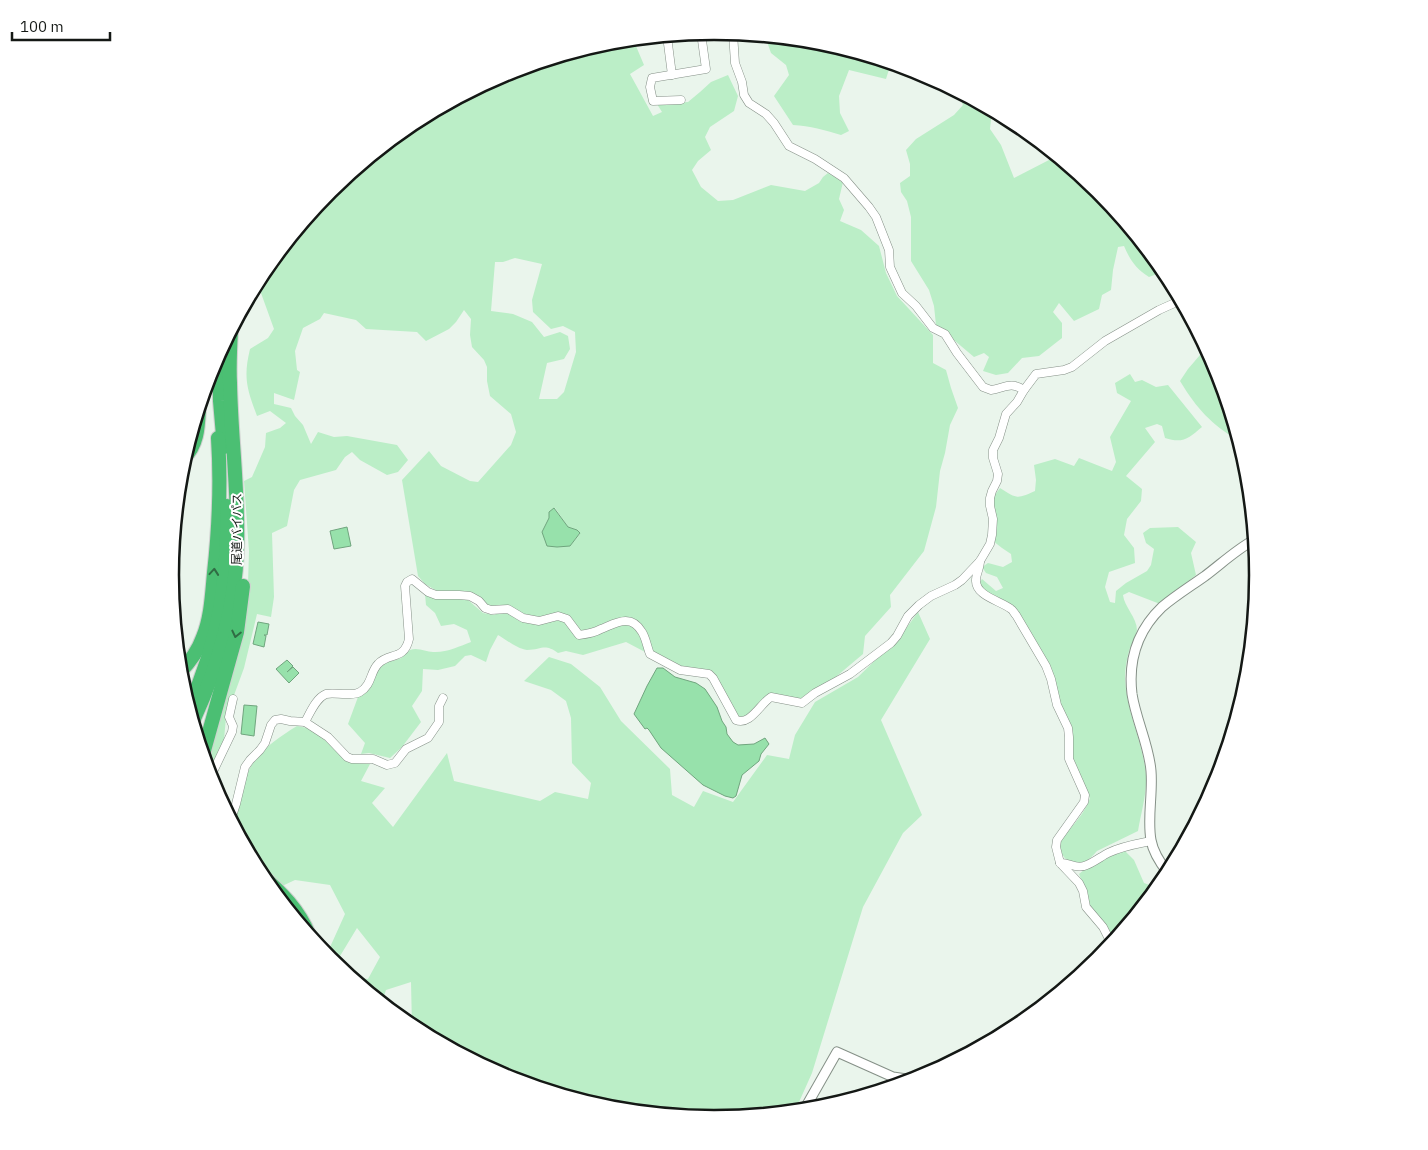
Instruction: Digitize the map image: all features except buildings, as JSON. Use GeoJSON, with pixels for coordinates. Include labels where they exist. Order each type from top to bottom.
{"type":"FeatureCollection","features":[{"type":"Feature","properties":{"kind":"highway","name":"尾道バイパス"},"geometry":{"type":"LineString","coordinates":[[197,712],[213,676],[220,654],[232,601],[237,550],[230,383],[231,346]]}},
{"type":"Feature","properties":{"kind":"highway","name":"尾道バイパス"},"geometry":{"type":"LineString","coordinates":[[193,695],[217,629],[225,574],[227,491],[219,372]]}},
{"type":"Feature","properties":{"kind":"highway"},"geometry":{"type":"LineString","coordinates":[[187,664],[203,637],[208,623],[213,585],[219,523],[219,458],[215,383]]}},
{"type":"Feature","properties":{"kind":"highway"},"geometry":{"type":"LineString","coordinates":[[206,744],[237,632],[244,565],[244,526],[231,411]]}},
{"type":"Feature","properties":{"kind":"highway"},"geometry":{"type":"LineString","coordinates":[[204,738],[216,710]]}},
{"type":"Feature","properties":{"kind":"street"},"geometry":{"type":"LineString","coordinates":[[681,100],[653,101],[650,87],[652,78],[706,69],[702,40]]}},
{"type":"Feature","properties":{"kind":"street"},"geometry":{"type":"LineString","coordinates":[[734,41],[735,63],[742,82],[744,95],[749,103],[766,114],[789,146],[815,159],[844,178],[869,207],[876,217],[889,250],[890,267],[902,293],[916,306],[933,328],[945,334],[983,387],[991,390],[1010,384],[1024,390]]}},
{"type":"Feature","properties":{"kind":"street"},"geometry":{"type":"LineString","coordinates":[[666,42],[672,75]]}},
{"type":"Feature","properties":{"kind":"street"},"geometry":{"type":"LineString","coordinates":[[305,722],[319,700],[326,694],[356,694],[362,691],[367,686],[377,664],[384,659],[400,654],[407,646],[409,639],[405,586],[412,579],[428,592],[436,595],[470,596],[479,601],[484,608],[491,610],[508,609],[523,618],[539,621],[558,616],[566,619],[579,634],[600,630],[618,621],[628,621],[636,625],[642,632],[650,654],[680,670],[709,674],[736,720],[740,722],[752,716],[764,701],[770,697],[792,702],[802,702],[850,674],[891,643],[908,616],[919,605],[931,596],[955,586],[980,561],[990,544],[992,535],[993,520],[990,498],[998,474],[993,458],[993,450],[999,438],[1006,414],[1036,374],[1072,367],[1105,341],[1174,303]]}},
{"type":"Feature","properties":{"kind":"street"},"geometry":{"type":"LineString","coordinates":[[1163,866],[1151,841],[1151,768],[1132,696],[1131,664],[1134,651],[1148,623],[1162,607],[1248,544]]}},
{"type":"Feature","properties":{"kind":"street"},"geometry":{"type":"LineString","coordinates":[[980,561],[975,581],[978,587],[984,596],[1011,609],[1016,615],[1046,666],[1058,705],[1068,728],[1069,760],[1085,795],[1084,802],[1057,840],[1056,847],[1060,863],[1079,883],[1083,891],[1086,907],[1108,937]]}},
{"type":"Feature","properties":{"kind":"street"},"geometry":{"type":"LineString","coordinates":[[234,811],[245,767],[265,743],[271,725],[275,720],[305,722],[328,737],[347,757],[352,759],[373,759],[388,765],[395,763],[406,749],[428,738],[439,722],[439,706],[444,698]]}},
{"type":"Feature","properties":{"kind":"street"},"geometry":{"type":"LineString","coordinates":[[215,767],[232,732],[232,726],[228,717],[233,699]]}},
{"type":"Feature","properties":{"kind":"street"},"geometry":{"type":"LineString","coordinates":[[1060,863],[1084,866],[1109,852],[1151,841]]}},
{"type":"Feature","properties":{"kind":"street"},"geometry":{"type":"LineString","coordinates":[[809,1101],[837,1052],[897,1078]]}},
{"type":"Feature","properties":{"kind":"shaded area"},"geometry":{"type":"Polygon","coordinates":[[[768,43],[818,50],[889,69],[886,79],[849,70],[839,96],[840,113],[849,131],[841,135],[817,128],[793,125],[774,96],[789,75],[786,65],[771,53],[768,43]]]}},
{"type":"Feature","properties":{"kind":"shaded area"},"geometry":{"type":"Polygon","coordinates":[[[636,46],[644,65],[630,74],[653,116],[662,112],[657,104],[688,102],[711,82],[728,75],[738,96],[734,111],[710,127],[705,137],[711,150],[698,161],[692,170],[701,187],[718,201],[733,200],[771,185],[805,191],[819,183],[828,173],[843,182],[839,199],[844,210],[840,221],[861,230],[879,246],[886,273],[897,296],[933,335],[933,363],[946,370],[958,408],[950,425],[940,471],[936,507],[924,551],[890,595],[891,607],[865,636],[863,654],[831,681],[802,699],[773,694],[759,702],[757,708],[742,720],[735,716],[713,672],[679,668],[652,652],[639,624],[630,618],[609,621],[591,630],[578,630],[567,617],[530,617],[490,607],[477,595],[464,592],[437,591],[425,584],[418,576],[402,480],[429,451],[441,466],[470,481],[478,482],[511,445],[516,432],[511,414],[490,396],[487,367],[484,360],[472,347],[470,335],[471,319],[464,310],[449,329],[426,341],[417,332],[366,329],[356,320],[324,313],[320,319],[303,328],[295,351],[297,370],[300,372],[294,400],[274,393],[274,404],[291,408],[303,425],[311,444],[318,432],[334,437],[347,436],[397,445],[408,460],[398,472],[387,475],[360,460],[352,452],[345,457],[336,470],[300,480],[294,490],[287,526],[272,533],[274,597],[271,617],[257,614],[244,668],[226,717],[224,740],[214,764],[209,752],[239,651],[248,584],[249,551],[244,481],[252,477],[265,447],[266,433],[280,428],[286,423],[270,411],[257,416],[247,383],[250,349],[268,338],[274,329],[261,292],[269,278],[312,222],[361,173],[388,151],[417,130],[447,112],[477,95],[509,81],[542,68],[576,58],[636,46]],[[515,258],[503,262],[495,262],[491,311],[513,314],[532,322],[544,337],[560,332],[568,336],[570,349],[564,359],[547,363],[539,399],[557,399],[564,392],[576,352],[575,332],[563,326],[551,329],[533,312],[532,300],[542,264],[515,258]],[[555,508],[542,532],[570,546],[580,534],[577,530],[568,527],[555,508]]]}},
{"type":"Feature","properties":{"kind":"shaded area"},"geometry":{"type":"Polygon","coordinates":[[[961,100],[991,118],[990,129],[1001,145],[1014,178],[1049,158],[1067,173],[1116,222],[1156,274],[1149,277],[1140,271],[1124,246],[1118,247],[1111,290],[1102,295],[1099,309],[1074,321],[1059,303],[1053,312],[1062,323],[1062,338],[1039,356],[1022,358],[1008,373],[996,375],[983,371],[989,357],[984,353],[974,357],[936,325],[934,306],[929,290],[911,261],[911,217],[907,201],[901,192],[900,183],[910,176],[910,164],[906,150],[916,139],[954,115],[963,105],[961,100]]]}},
{"type":"Feature","properties":{"kind":"shaded area"},"geometry":{"type":"Polygon","coordinates":[[[1200,355],[1221,403],[1230,435],[1205,415],[1192,400],[1180,381],[1200,355]]]}},
{"type":"Feature","properties":{"kind":"shaded area"},"geometry":{"type":"Polygon","coordinates":[[[1130,374],[1135,382],[1142,380],[1156,387],[1168,385],[1202,427],[1189,437],[1181,440],[1165,438],[1162,426],[1157,424],[1145,428],[1155,442],[1126,476],[1142,489],[1141,501],[1127,519],[1124,535],[1134,548],[1135,563],[1109,572],[1105,587],[1110,602],[1115,603],[1116,591],[1147,571],[1151,565],[1154,549],[1146,543],[1143,533],[1150,528],[1178,527],[1196,542],[1191,553],[1196,575],[1160,604],[1129,592],[1123,595],[1137,630],[1128,655],[1125,678],[1128,702],[1142,751],[1146,775],[1144,803],[1138,831],[1097,851],[1084,862],[1077,864],[1070,862],[1061,853],[1060,841],[1081,815],[1090,798],[1071,759],[1061,704],[1019,617],[988,596],[978,585],[982,579],[996,591],[1003,588],[997,577],[986,573],[982,567],[988,563],[1003,567],[1012,562],[1011,554],[993,541],[994,496],[1000,488],[1017,497],[1035,491],[1034,465],[1055,459],[1074,466],[1079,458],[1112,471],[1116,462],[1110,437],[1131,401],[1117,393],[1115,383],[1130,374]]]}},
{"type":"Feature","properties":{"kind":"shaded area"},"geometry":{"type":"Polygon","coordinates":[[[554,508],[568,527],[580,533],[570,546],[547,546],[542,532],[549,518],[549,512],[554,508]]]}},
{"type":"Feature","properties":{"kind":"shaded area"},"geometry":{"type":"Polygon","coordinates":[[[347,527],[351,546],[334,549],[330,531],[347,527]]]}},
{"type":"Feature","properties":{"kind":"shaded area"},"geometry":{"type":"Polygon","coordinates":[[[425,594],[433,598],[457,597],[468,600],[483,613],[494,615],[505,610],[518,620],[528,623],[564,620],[578,638],[588,638],[618,625],[631,624],[640,631],[645,652],[626,642],[583,655],[566,651],[558,653],[549,648],[527,650],[516,646],[498,635],[486,662],[471,655],[465,656],[455,666],[438,670],[423,669],[422,691],[412,706],[421,722],[402,747],[390,758],[369,753],[361,754],[365,743],[348,724],[358,697],[369,689],[379,667],[401,658],[410,650],[438,652],[471,642],[467,630],[454,624],[441,626],[435,613],[426,605],[425,594]]]}},
{"type":"Feature","properties":{"kind":"shaded area"},"geometry":{"type":"Polygon","coordinates":[[[918,612],[930,639],[881,720],[922,815],[903,833],[863,907],[812,1073],[799,1103],[749,1109],[714,1110],[679,1109],[610,1100],[542,1082],[477,1055],[412,1016],[411,982],[386,990],[384,996],[363,978],[368,979],[380,957],[357,928],[340,957],[336,953],[330,947],[345,914],[330,885],[295,880],[280,887],[269,872],[235,814],[244,782],[253,763],[270,745],[297,726],[312,729],[351,763],[370,764],[361,781],[385,788],[372,803],[393,827],[447,753],[454,781],[540,801],[555,792],[588,799],[591,783],[572,763],[571,718],[566,701],[551,690],[524,681],[549,657],[571,664],[600,687],[621,721],[670,769],[672,795],[694,807],[703,791],[733,802],[767,755],[789,759],[795,735],[815,702],[858,677],[902,634],[918,612]]]}},
{"type":"Feature","properties":{"kind":"shaded area"},"geometry":{"type":"Polygon","coordinates":[[[258,622],[269,624],[267,635],[264,635],[266,636],[264,647],[253,644],[258,622]]]}},
{"type":"Feature","properties":{"kind":"shaded area"},"geometry":{"type":"Polygon","coordinates":[[[287,660],[293,666],[287,672],[293,667],[299,673],[289,683],[276,669],[287,660]]]}},
{"type":"Feature","properties":{"kind":"shaded area"},"geometry":{"type":"Polygon","coordinates":[[[657,668],[663,668],[675,677],[696,683],[705,689],[717,707],[727,734],[733,742],[738,745],[754,744],[765,738],[769,744],[761,754],[759,761],[742,775],[736,796],[733,798],[703,785],[661,748],[649,730],[645,729],[634,714],[657,668]]]}},
{"type":"Feature","properties":{"kind":"shaded area"},"geometry":{"type":"Polygon","coordinates":[[[244,705],[257,706],[254,736],[241,734],[244,705]]]}},
{"type":"Feature","properties":{"kind":"shaded area"},"geometry":{"type":"Polygon","coordinates":[[[1125,851],[1134,860],[1144,883],[1150,885],[1109,936],[1092,912],[1079,874],[1089,866],[1125,851]]]}}]}
